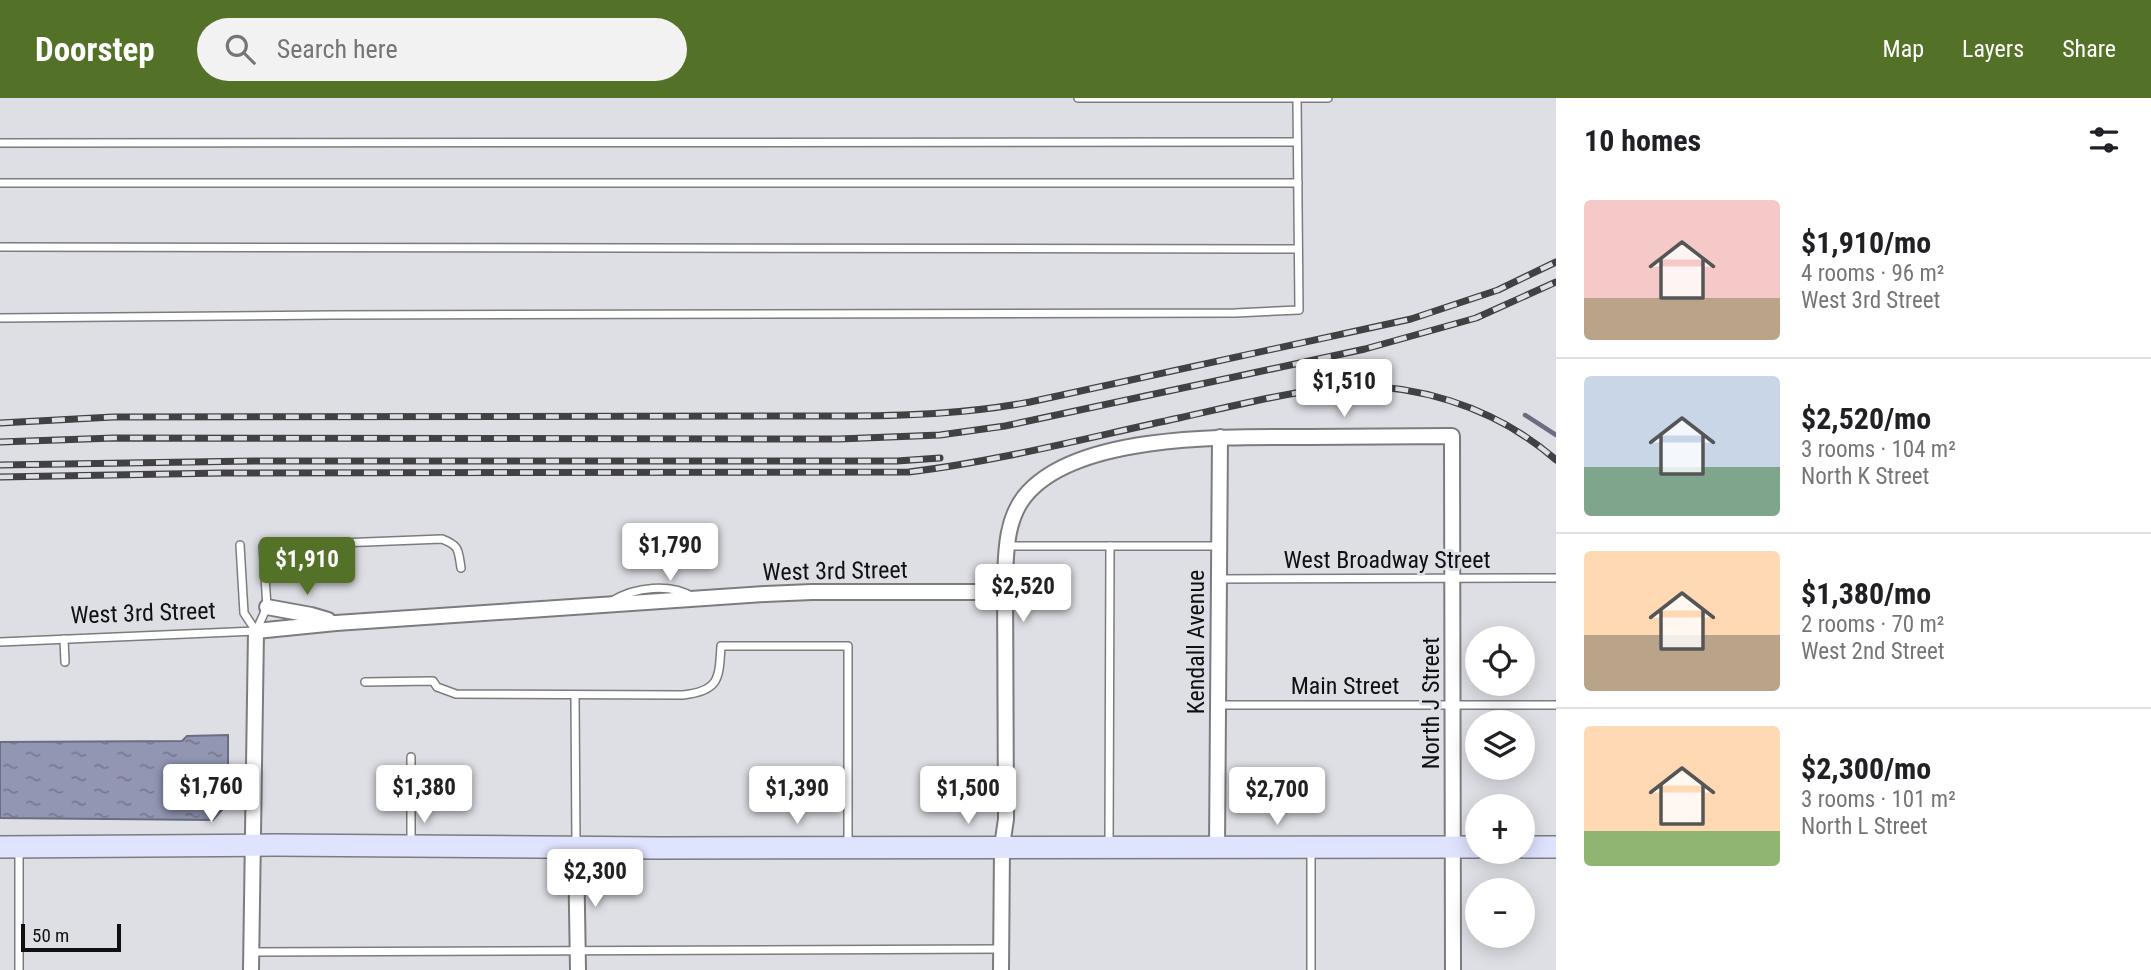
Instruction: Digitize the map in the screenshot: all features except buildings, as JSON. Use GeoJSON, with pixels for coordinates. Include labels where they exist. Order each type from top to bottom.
{"type":"FeatureCollection","features":[{"type":"Feature","properties":{"kind":"main road"},"geometry":{"type":"LineString","coordinates":[[10,847],[1465,847]]}},
{"type":"Feature","properties":{"kind":"main road"},"geometry":{"type":"LineString","coordinates":[[1535,847],[1556,847]]}},
{"type":"Feature","properties":{"kind":"street","name":"North J Street"},"geometry":{"type":"LineString","coordinates":[[1220,437],[1452,436],[1453,970]]}},
{"type":"Feature","properties":{"kind":"street"},"geometry":{"type":"LineString","coordinates":[[1001,970],[1002,846],[1006,819],[1006,546],[1012,522],[1023,498],[1034,486],[1070,463],[1174,439],[1220,437]]}},
{"type":"Feature","properties":{"kind":"street","name":"Kendall Avenue"},"geometry":{"type":"LineString","coordinates":[[1217,847],[1220,437]]}},
{"type":"Feature","properties":{"kind":"street","name":"West 3rd Street"},"geometry":{"type":"LineString","coordinates":[[256,631],[336,623],[811,592],[1005,592]]}},
{"type":"Feature","properties":{"kind":"street"},"geometry":{"type":"LineString","coordinates":[[267,607],[311,615],[336,623]]}},
{"type":"Feature","properties":{"kind":"street"},"geometry":{"type":"LineString","coordinates":[[251,970],[256,631]]}},
{"type":"Feature","properties":{"kind":"street"},"geometry":{"type":"LineString","coordinates":[[576,847],[578,970]]}},
{"type":"Feature","properties":{"kind":"lane"},"geometry":{"type":"LineString","coordinates":[[1078,98],[1328,98]]}},
{"type":"Feature","properties":{"kind":"lane"},"geometry":{"type":"LineString","coordinates":[[0,318],[1235,313],[1299,310],[1297,98]]}},
{"type":"Feature","properties":{"kind":"lane"},"geometry":{"type":"LineString","coordinates":[[0,143],[1297,142]]}},
{"type":"Feature","properties":{"kind":"lane"},"geometry":{"type":"LineString","coordinates":[[0,183],[1298,183]]}},
{"type":"Feature","properties":{"kind":"lane"},"geometry":{"type":"LineString","coordinates":[[0,247],[1298,249]]}},
{"type":"Feature","properties":{"kind":"lane"},"geometry":{"type":"LineString","coordinates":[[256,631],[267,607],[264,546],[442,539],[455,544],[461,568]]}},
{"type":"Feature","properties":{"kind":"lane"},"geometry":{"type":"LineString","coordinates":[[240,545],[243,609],[256,631]]}},
{"type":"Feature","properties":{"kind":"lane"},"geometry":{"type":"LineString","coordinates":[[1006,546],[1219,546]]}},
{"type":"Feature","properties":{"kind":"lane"},"geometry":{"type":"LineString","coordinates":[[1110,546],[1110,847]]}},
{"type":"Feature","properties":{"kind":"lane","name":"West Broadway Street"},"geometry":{"type":"LineString","coordinates":[[1219,579],[1556,578]]}},
{"type":"Feature","properties":{"kind":"lane","name":"West 3rd Street"},"geometry":{"type":"LineString","coordinates":[[0,642],[256,631]]}},
{"type":"Feature","properties":{"kind":"lane"},"geometry":{"type":"LineString","coordinates":[[64,639],[65,662]]}},
{"type":"Feature","properties":{"kind":"lane"},"geometry":{"type":"LineString","coordinates":[[365,682],[433,681],[437,687],[456,694],[696,694],[711,687],[719,678],[721,646],[848,646],[848,846]]}},
{"type":"Feature","properties":{"kind":"lane"},"geometry":{"type":"LineString","coordinates":[[575,695],[576,847]]}},
{"type":"Feature","properties":{"kind":"lane","name":"Main Street"},"geometry":{"type":"LineString","coordinates":[[1218,705],[1556,705]]}},
{"type":"Feature","properties":{"kind":"lane"},"geometry":{"type":"LineString","coordinates":[[411,757],[411,846]]}},
{"type":"Feature","properties":{"kind":"lane"},"geometry":{"type":"LineString","coordinates":[[10,847],[19,970]]}},
{"type":"Feature","properties":{"kind":"lane"},"geometry":{"type":"LineString","coordinates":[[1311,848],[1311,970]]}},
{"type":"Feature","properties":{"kind":"lane"},"geometry":{"type":"LineString","coordinates":[[252,952],[1001,949]]}},
{"type":"Feature","properties":{"kind":"water"},"geometry":{"type":"Polygon","coordinates":[[[228,735],[228,803],[213,820],[0,818],[0,742],[182,741],[187,736],[228,735]]]}},
{"type":"Feature","properties":{"kind":"waterway"},"geometry":{"type":"LineString","coordinates":[[1525,415],[1556,435]]}},
{"type":"Feature","properties":{"kind":"railway"},"geometry":{"type":"LineString","coordinates":[[0,423],[113,417],[934,414],[1030,402],[1411,319],[1498,290],[1556,262]]}},
{"type":"Feature","properties":{"kind":"railway"},"geometry":{"type":"LineString","coordinates":[[0,442],[114,438],[839,439],[940,435],[1005,426],[1365,349],[1476,318],[1556,282]]}},
{"type":"Feature","properties":{"kind":"railway"},"geometry":{"type":"LineString","coordinates":[[0,477],[223,473],[909,472],[1011,455],[1273,397],[1360,386],[1390,388],[1450,401],[1506,425],[1556,460]]}},
{"type":"Feature","properties":{"kind":"railway"},"geometry":{"type":"LineString","coordinates":[[0,465],[254,461],[897,461],[940,458]]}}]}
